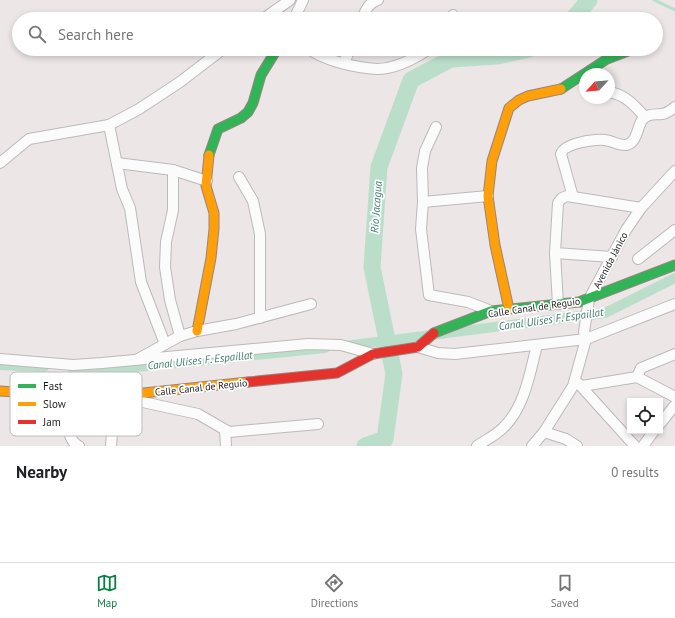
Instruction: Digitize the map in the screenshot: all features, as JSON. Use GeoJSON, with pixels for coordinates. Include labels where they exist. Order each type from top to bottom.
{"type":"FeatureCollection","features":[{"type":"Feature","properties":{"kind":"street"},"geometry":{"type":"LineString","coordinates":[[272,12],[290,0]]}},
{"type":"Feature","properties":{"kind":"street"},"geometry":{"type":"LineString","coordinates":[[297,12],[302,0]]}},
{"type":"Feature","properties":{"kind":"street"},"geometry":{"type":"LineString","coordinates":[[365,12],[371,3],[378,0]]}},
{"type":"Feature","properties":{"kind":"street"},"geometry":{"type":"LineString","coordinates":[[0,163],[22,143],[29,139],[109,125],[139,109],[174,86],[214,56]]}},
{"type":"Feature","properties":{"kind":"street"},"geometry":{"type":"LineString","coordinates":[[197,331],[213,233],[214,215],[208,197],[207,181],[209,161],[216,131],[223,126],[239,120],[248,113],[253,104],[260,75],[272,56]]}},
{"type":"Feature","properties":{"kind":"street"},"geometry":{"type":"LineString","coordinates":[[322,56],[344,63],[378,69],[412,60],[418,56]]}},
{"type":"Feature","properties":{"kind":"street"},"geometry":{"type":"LineString","coordinates":[[344,63],[347,56]]}},
{"type":"Feature","properties":{"kind":"street"},"geometry":{"type":"LineString","coordinates":[[509,309],[495,245],[488,196],[492,161],[509,108],[519,100],[528,96],[562,89],[607,58],[613,56]]}},
{"type":"Feature","properties":{"kind":"street"},"geometry":{"type":"LineString","coordinates":[[615,93],[620,94],[630,100],[645,117]]}},
{"type":"Feature","properties":{"kind":"street"},"geometry":{"type":"LineString","coordinates":[[573,197],[561,154],[565,147],[606,140],[622,145],[628,145],[634,140],[641,121],[645,117],[650,114],[662,114],[675,107]]}},
{"type":"Feature","properties":{"kind":"street"},"geometry":{"type":"LineString","coordinates":[[109,125],[122,189],[130,208],[141,282],[165,344]]}},
{"type":"Feature","properties":{"kind":"street"},"geometry":{"type":"LineString","coordinates":[[436,126],[424,151],[422,168],[423,202],[421,229],[429,295],[468,302],[491,311]]}},
{"type":"Feature","properties":{"kind":"street"},"geometry":{"type":"LineString","coordinates":[[117,163],[173,170],[207,181]]}},
{"type":"Feature","properties":{"kind":"street"},"geometry":{"type":"LineString","coordinates":[[173,170],[173,210],[166,242],[165,267],[170,300],[180,336]]}},
{"type":"Feature","properties":{"kind":"street","name":"Avenida Jánico"},"geometry":{"type":"LineString","coordinates":[[532,446],[544,432],[578,384],[588,302],[626,230],[641,208],[675,171]]}},
{"type":"Feature","properties":{"kind":"street"},"geometry":{"type":"LineString","coordinates":[[239,177],[253,201],[260,234],[260,318]]}},
{"type":"Feature","properties":{"kind":"street"},"geometry":{"type":"LineString","coordinates":[[423,202],[488,196]]}},
{"type":"Feature","properties":{"kind":"street"},"geometry":{"type":"LineString","coordinates":[[558,304],[555,252],[558,203],[562,198],[573,197],[641,208]]}},
{"type":"Feature","properties":{"kind":"street"},"geometry":{"type":"LineString","coordinates":[[638,259],[675,230]]}},
{"type":"Feature","properties":{"kind":"street"},"geometry":{"type":"LineString","coordinates":[[555,252],[612,257]]}},
{"type":"Feature","properties":{"kind":"street","name":"Calle Canal de Reguio"},"geometry":{"type":"LineString","coordinates":[[142,393],[321,375],[349,368],[372,354],[418,346],[434,333],[491,311],[588,302],[675,265]]}},
{"type":"Feature","properties":{"kind":"street"},"geometry":{"type":"LineString","coordinates":[[135,361],[180,336],[197,331],[236,324],[311,304]]}},
{"type":"Feature","properties":{"kind":"street"},"geometry":{"type":"LineString","coordinates":[[418,346],[438,353],[455,354],[537,345],[585,335],[675,304]]}},
{"type":"Feature","properties":{"kind":"street","name":"Calle Canal de Reguio"},"geometry":{"type":"LineString","coordinates":[[0,359],[74,364],[135,361],[308,344],[341,345],[372,354]]}},
{"type":"Feature","properties":{"kind":"street"},"geometry":{"type":"LineString","coordinates":[[477,446],[503,428],[517,409],[527,384],[537,345]]}},
{"type":"Feature","properties":{"kind":"street"},"geometry":{"type":"LineString","coordinates":[[637,378],[641,368],[675,354]]}},
{"type":"Feature","properties":{"kind":"street"},"geometry":{"type":"LineString","coordinates":[[578,384],[637,378],[675,397]]}},
{"type":"Feature","properties":{"kind":"street"},"geometry":{"type":"LineString","coordinates":[[578,384],[635,446]]}},
{"type":"Feature","properties":{"kind":"street","name":"Calle Canal de Reguio"},"geometry":{"type":"LineString","coordinates":[[0,391],[10,392]]}},
{"type":"Feature","properties":{"kind":"street"},"geometry":{"type":"LineString","coordinates":[[142,402],[198,414],[225,430],[236,432],[318,424]]}},
{"type":"Feature","properties":{"kind":"street"},"geometry":{"type":"LineString","coordinates":[[663,420],[675,405]]}},
{"type":"Feature","properties":{"kind":"street"},"geometry":{"type":"LineString","coordinates":[[225,430],[226,446]]}},
{"type":"Feature","properties":{"kind":"street"},"geometry":{"type":"LineString","coordinates":[[544,432],[566,439],[577,446]]}},
{"type":"Feature","properties":{"kind":"street"},"geometry":{"type":"LineString","coordinates":[[643,446],[652,434]]}},
{"type":"Feature","properties":{"kind":"street"},"geometry":{"type":"LineString","coordinates":[[70,436],[71,440],[79,446]]}},
{"type":"Feature","properties":{"kind":"street"},"geometry":{"type":"LineString","coordinates":[[111,446],[112,436]]}},
{"type":"Feature","properties":{"kind":"waterway","name":"Río Jacagua"},"geometry":{"type":"LineString","coordinates":[[579,12],[589,0]]}},
{"type":"Feature","properties":{"kind":"waterway"},"geometry":{"type":"LineString","coordinates":[[654,0],[675,10]]}},
{"type":"Feature","properties":{"kind":"waterway","name":"Río Jacagua"},"geometry":{"type":"LineString","coordinates":[[365,446],[385,439],[394,374],[372,267],[379,167],[411,80],[451,59],[498,56]]}},
{"type":"Feature","properties":{"kind":"waterway","name":"Canal Ulises F. Espaillat"},"geometry":{"type":"LineString","coordinates":[[345,346],[605,313],[675,278]]}},
{"type":"Feature","properties":{"kind":"waterway","name":"Canal Ulises F. Espaillat"},"geometry":{"type":"LineString","coordinates":[[72,368],[106,370],[325,348]]}},
{"type":"Feature","properties":{"kind":"waterway","name":"Canal Ulises F. Espaillat"},"geometry":{"type":"LineString","coordinates":[[0,365],[44,367]]}},
{"type":"Feature","properties":{"kind":"traffic: fast"},"geometry":{"type":"LineString","coordinates":[[209,155],[218,129],[241,118],[248,112],[253,103],[261,75],[273,56]]}},
{"type":"Feature","properties":{"kind":"traffic: fast"},"geometry":{"type":"LineString","coordinates":[[561,89],[607,59],[615,56]]}},
{"type":"Feature","properties":{"kind":"traffic: fast"},"geometry":{"type":"LineString","coordinates":[[434,333],[491,311],[579,302],[675,265]]}},
{"type":"Feature","properties":{"kind":"traffic: slow"},"geometry":{"type":"LineString","coordinates":[[509,309],[495,245],[488,196],[492,161],[509,108],[519,100],[528,96],[561,89]]}},
{"type":"Feature","properties":{"kind":"traffic: slow"},"geometry":{"type":"LineString","coordinates":[[197,331],[211,258],[214,229],[214,213],[206,186],[209,155]]}},
{"type":"Feature","properties":{"kind":"traffic: slow"},"geometry":{"type":"LineString","coordinates":[[142,393],[248,382]]}},
{"type":"Feature","properties":{"kind":"traffic: slow"},"geometry":{"type":"LineString","coordinates":[[0,391],[10,392]]}},
{"type":"Feature","properties":{"kind":"traffic: jam"},"geometry":{"type":"LineString","coordinates":[[248,382],[337,373],[373,354],[418,347],[434,333]]}}]}
